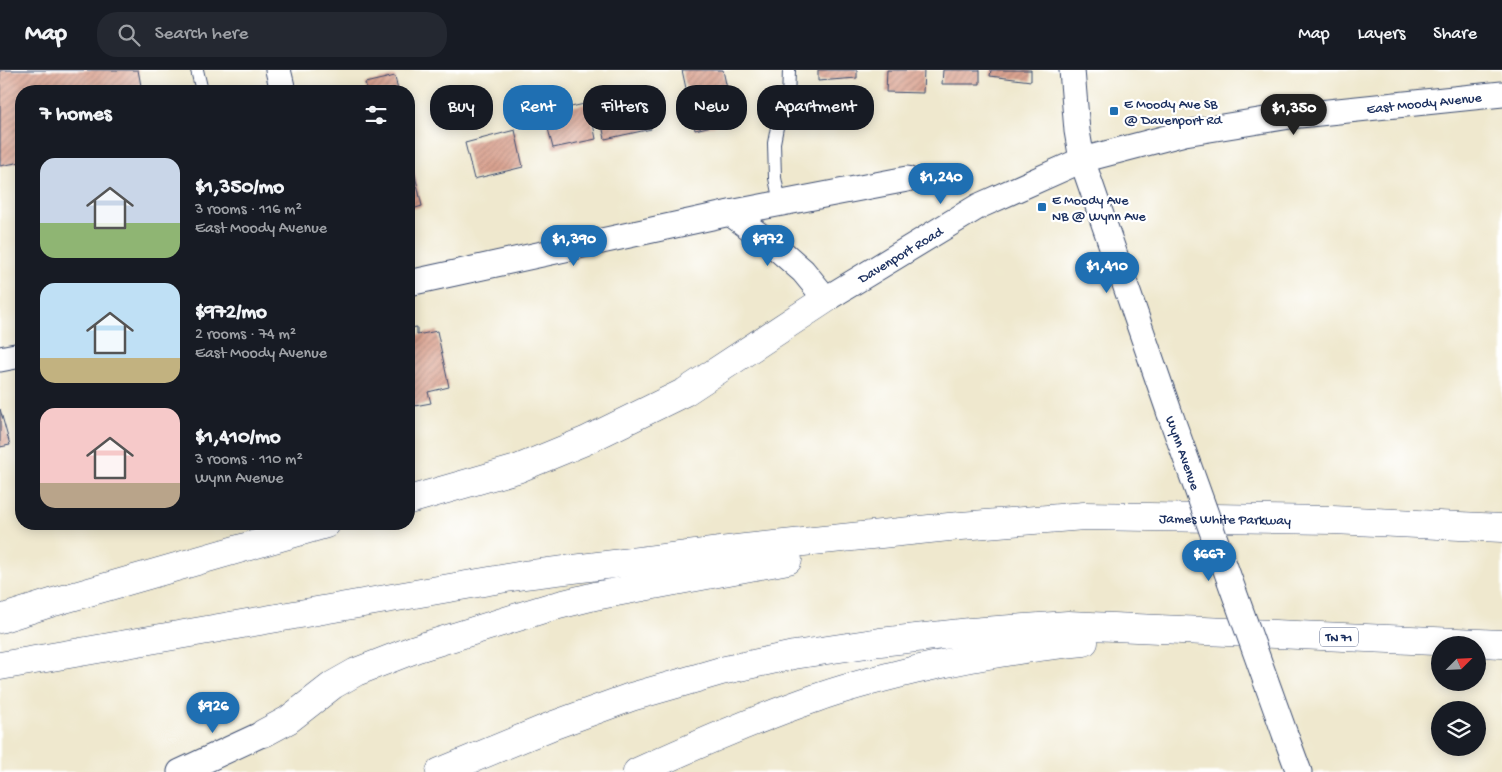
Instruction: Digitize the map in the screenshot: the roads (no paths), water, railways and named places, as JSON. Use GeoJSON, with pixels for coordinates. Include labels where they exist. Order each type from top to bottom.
{"type":"FeatureCollection","features":[{"type":"Feature","properties":{"kind":"highway"},"geometry":{"type":"LineString","coordinates":[[415,498],[517,469],[585,441],[685,392],[826,299]]}},
{"type":"Feature","properties":{"kind":"highway","name":"James White Parkway"},"geometry":{"type":"LineString","coordinates":[[949,527],[1084,516],[1333,520],[1502,528]]}},
{"type":"Feature","properties":{"kind":"highway"},"geometry":{"type":"LineString","coordinates":[[0,666],[524,575],[745,548],[949,527]]}},
{"type":"Feature","properties":{"kind":"highway"},"geometry":{"type":"LineString","coordinates":[[264,733],[288,720],[332,685],[356,672],[415,649],[547,608],[595,596],[796,559],[949,527]]}},
{"type":"Feature","properties":{"kind":"highway"},"geometry":{"type":"LineString","coordinates":[[0,618],[305,530]]}},
{"type":"Feature","properties":{"kind":"highway"},"geometry":{"type":"LineString","coordinates":[[440,772],[554,725],[631,697],[721,671],[794,655],[880,642],[970,632],[1068,625],[1214,631]]}},
{"type":"Feature","properties":{"kind":"highway"},"geometry":{"type":"LineString","coordinates":[[637,772],[704,741],[817,698],[884,678],[951,662],[1048,645],[1214,631]]}},
{"type":"Feature","properties":{"kind":"highway","name":"TN 71"},"geometry":{"type":"LineString","coordinates":[[1214,631],[1502,644]]}},
{"type":"Feature","properties":{"kind":"street"},"geometry":{"type":"LineString","coordinates":[[278,70],[282,85]]}},
{"type":"Feature","properties":{"kind":"street"},"geometry":{"type":"LineString","coordinates":[[1072,70],[1077,130],[1082,160]]}},
{"type":"Feature","properties":{"kind":"street","name":"East Moody Avenue"},"geometry":{"type":"LineString","coordinates":[[1082,160],[1185,133],[1290,116],[1502,94]]}},
{"type":"Feature","properties":{"kind":"street","name":"Davenport Road"},"geometry":{"type":"LineString","coordinates":[[826,299],[979,206],[1082,160]]}},
{"type":"Feature","properties":{"kind":"street","name":"Wynn Avenue"},"geometry":{"type":"LineString","coordinates":[[1082,160],[1170,414],[1299,772]]}},
{"type":"Feature","properties":{"kind":"street"},"geometry":{"type":"LineString","coordinates":[[415,282],[730,213],[906,179]]}},
{"type":"Feature","properties":{"kind":"street"},"geometry":{"type":"LineString","coordinates":[[730,213],[804,271],[826,299]]}},
{"type":"Feature","properties":{"kind":"street"},"geometry":{"type":"LineString","coordinates":[[0,358],[15,357]]}},
{"type":"Feature","properties":{"kind":"street"},"geometry":{"type":"LineString","coordinates":[[180,772],[264,733]]}},
{"type":"Feature","properties":{"kind":"lane"},"geometry":{"type":"LineString","coordinates":[[198,70],[201,85]]}},
{"type":"Feature","properties":{"kind":"lane"},"geometry":{"type":"LineString","coordinates":[[780,203],[775,178],[774,143],[778,122],[788,102],[789,70]]}},
{"type":"Feature","properties":{"kind":"place","name":"E Moody Ave SB @ Davenport Rd"},"geometry":{"type":"Point","coordinates":[1114,111]}},
{"type":"Feature","properties":{"kind":"place","name":"E Moody Ave NB @ Wynn Ave"},"geometry":{"type":"Point","coordinates":[1042,207]}}]}
